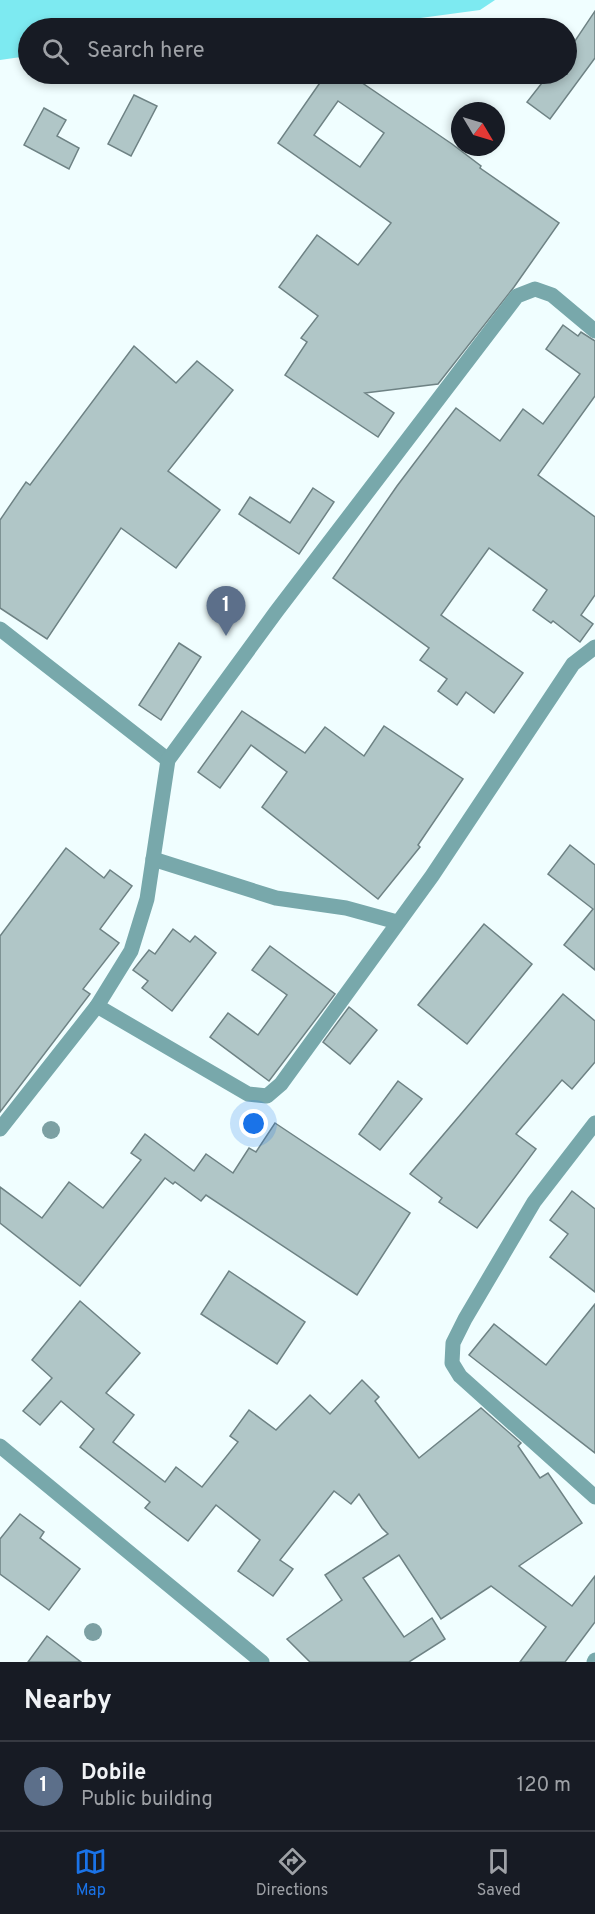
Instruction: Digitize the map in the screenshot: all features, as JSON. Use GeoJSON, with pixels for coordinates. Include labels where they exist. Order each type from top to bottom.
{"type":"FeatureCollection","features":[{"type":"Feature","properties":{"kind":"street"},"geometry":{"type":"LineString","coordinates":[[0,1129],[97,1006],[131,951],[147,899],[168,760],[276,612],[517,296],[535,290],[552,295],[595,331]]}},
{"type":"Feature","properties":{"kind":"street"},"geometry":{"type":"LineString","coordinates":[[0,629],[168,760]]}},
{"type":"Feature","properties":{"kind":"street"},"geometry":{"type":"LineString","coordinates":[[97,1006],[248,1094],[267,1096],[281,1084],[432,876],[573,664],[595,647]]}},
{"type":"Feature","properties":{"kind":"street"},"geometry":{"type":"LineString","coordinates":[[153,859],[276,898],[346,908],[397,922]]}},
{"type":"Feature","properties":{"kind":"street"},"geometry":{"type":"LineString","coordinates":[[595,1123],[528,1211],[465,1319],[453,1343],[452,1363],[460,1376],[595,1497]]}},
{"type":"Feature","properties":{"kind":"street"},"geometry":{"type":"LineString","coordinates":[[0,1446],[262,1662]]}},
{"type":"Feature","properties":{"kind":"shaded area"},"geometry":{"type":"Polygon","coordinates":[[[0,0],[495,0],[480,10],[420,18],[18,18],[18,57],[0,60],[0,0]]]}},
{"type":"Feature","properties":{"kind":"building"},"geometry":{"type":"Polygon","coordinates":[[[595,11],[595,58],[577,82],[577,38],[595,11]]]}},
{"type":"Feature","properties":{"kind":"building"},"geometry":{"type":"Polygon","coordinates":[[[319,84],[364,84],[451,143],[451,156],[468,156],[481,166],[480,168],[559,223],[514,287],[438,384],[365,393],[394,413],[378,437],[285,375],[307,342],[301,338],[318,316],[279,287],[317,235],[358,265],[391,223],[278,143],[319,84]],[[338,101],[314,135],[360,167],[384,133],[338,101]]]}},
{"type":"Feature","properties":{"kind":"building"},"geometry":{"type":"Polygon","coordinates":[[[541,84],[576,84],[550,119],[527,102],[541,84]]]}},
{"type":"Feature","properties":{"kind":"building"},"geometry":{"type":"Polygon","coordinates":[[[134,95],[157,106],[131,156],[108,144],[134,95]]]}},
{"type":"Feature","properties":{"kind":"building"},"geometry":{"type":"Polygon","coordinates":[[[44,108],[66,120],[57,136],[79,148],[69,169],[24,145],[44,108]]]}},
{"type":"Feature","properties":{"kind":"building"},"geometry":{"type":"Polygon","coordinates":[[[563,325],[578,336],[581,332],[595,341],[595,396],[538,475],[595,517],[595,595],[581,615],[593,624],[580,642],[553,621],[551,623],[533,610],[547,590],[489,548],[441,615],[523,673],[494,713],[466,692],[457,705],[438,691],[447,679],[420,660],[429,648],[333,578],[397,486],[456,408],[500,441],[523,409],[543,424],[580,374],[546,349],[563,325]]]}},
{"type":"Feature","properties":{"kind":"building"},"geometry":{"type":"Polygon","coordinates":[[[134,346],[176,383],[197,361],[233,390],[168,471],[220,510],[176,568],[121,528],[47,639],[0,608],[0,520],[26,482],[30,485],[134,346]]]}},
{"type":"Feature","properties":{"kind":"building"},"geometry":{"type":"Polygon","coordinates":[[[313,488],[334,502],[299,554],[239,514],[250,497],[290,523],[313,488]]]}},
{"type":"Feature","properties":{"kind":"building"},"geometry":{"type":"Polygon","coordinates":[[[179,643],[201,657],[161,720],[139,705],[179,643]]]}},
{"type":"Feature","properties":{"kind":"building"},"geometry":{"type":"Polygon","coordinates":[[[242,711],[305,753],[325,727],[364,756],[384,726],[463,779],[418,845],[420,847],[378,899],[262,807],[287,772],[251,745],[220,788],[198,772],[242,711]]]}},
{"type":"Feature","properties":{"kind":"building"},"geometry":{"type":"Polygon","coordinates":[[[570,845],[595,865],[595,970],[564,945],[593,909],[548,874],[570,845]]]}},
{"type":"Feature","properties":{"kind":"building"},"geometry":{"type":"Polygon","coordinates":[[[66,848],[104,878],[110,870],[132,886],[100,929],[119,943],[83,989],[90,994],[0,1112],[0,936],[66,848]]]}},
{"type":"Feature","properties":{"kind":"building"},"geometry":{"type":"Polygon","coordinates":[[[484,924],[532,964],[467,1044],[418,1005],[484,924]]]}},
{"type":"Feature","properties":{"kind":"building"},"geometry":{"type":"Polygon","coordinates":[[[173,929],[190,942],[195,936],[216,953],[172,1011],[142,988],[148,981],[133,970],[149,950],[155,954],[173,929]]]}},
{"type":"Feature","properties":{"kind":"building"},"geometry":{"type":"Polygon","coordinates":[[[270,946],[335,994],[269,1081],[210,1037],[228,1013],[258,1035],[287,995],[252,970],[270,946]]]}},
{"type":"Feature","properties":{"kind":"building"},"geometry":{"type":"Polygon","coordinates":[[[563,994],[595,1021],[595,1062],[572,1089],[562,1080],[516,1134],[536,1149],[477,1228],[439,1202],[442,1198],[410,1174],[563,994]]]}},
{"type":"Feature","properties":{"kind":"building"},"geometry":{"type":"Polygon","coordinates":[[[349,1007],[377,1030],[350,1064],[323,1042],[349,1007]]]}},
{"type":"Feature","properties":{"kind":"building"},"geometry":{"type":"Polygon","coordinates":[[[398,1081],[422,1099],[380,1150],[359,1134],[398,1081]]]}},
{"type":"Feature","properties":{"kind":"building"},"geometry":{"type":"Polygon","coordinates":[[[275,1123],[410,1213],[357,1295],[206,1195],[201,1201],[175,1182],[173,1184],[165,1178],[80,1286],[0,1223],[0,1187],[42,1218],[69,1182],[103,1208],[141,1160],[131,1153],[145,1134],[194,1171],[206,1154],[233,1173],[249,1148],[256,1152],[275,1123]]]}},
{"type":"Feature","properties":{"kind":"building"},"geometry":{"type":"Polygon","coordinates":[[[572,1191],[595,1209],[595,1292],[550,1257],[568,1234],[550,1220],[572,1191]]]}},
{"type":"Feature","properties":{"kind":"building"},"geometry":{"type":"Polygon","coordinates":[[[229,1271],[305,1322],[277,1364],[201,1314],[229,1271]]]}},
{"type":"Feature","properties":{"kind":"building"},"geometry":{"type":"Polygon","coordinates":[[[80,1301],[140,1353],[106,1393],[134,1415],[113,1442],[165,1482],[176,1467],[202,1487],[238,1442],[230,1436],[249,1410],[276,1430],[310,1395],[330,1414],[362,1380],[379,1397],[375,1401],[419,1458],[481,1408],[521,1443],[518,1446],[540,1478],[548,1473],[582,1523],[519,1566],[572,1606],[595,1576],[595,1622],[565,1662],[520,1662],[546,1627],[491,1586],[441,1619],[399,1555],[363,1578],[404,1637],[432,1618],[445,1639],[409,1662],[310,1662],[287,1639],[342,1600],[325,1575],[388,1534],[359,1494],[351,1504],[334,1491],[280,1560],[293,1569],[273,1596],[238,1571],[260,1540],[216,1505],[188,1541],[145,1508],[150,1502],[80,1447],[94,1429],[61,1401],[40,1425],[23,1411],[52,1378],[32,1360],[80,1301]]]}},
{"type":"Feature","properties":{"kind":"building"},"geometry":{"type":"Polygon","coordinates":[[[595,1304],[595,1453],[469,1355],[494,1324],[546,1365],[595,1304]]]}},
{"type":"Feature","properties":{"kind":"building"},"geometry":{"type":"Polygon","coordinates":[[[20,1514],[44,1532],[40,1538],[80,1569],[49,1610],[0,1574],[0,1539],[20,1514]]]}},
{"type":"Feature","properties":{"kind":"building"},"geometry":{"type":"Polygon","coordinates":[[[47,1636],[81,1662],[28,1662],[47,1636]]]}},
{"type":"Feature","properties":{"kind":"place","name":"Dobile"},"geometry":{"type":"Point","coordinates":[226,636]}}]}
